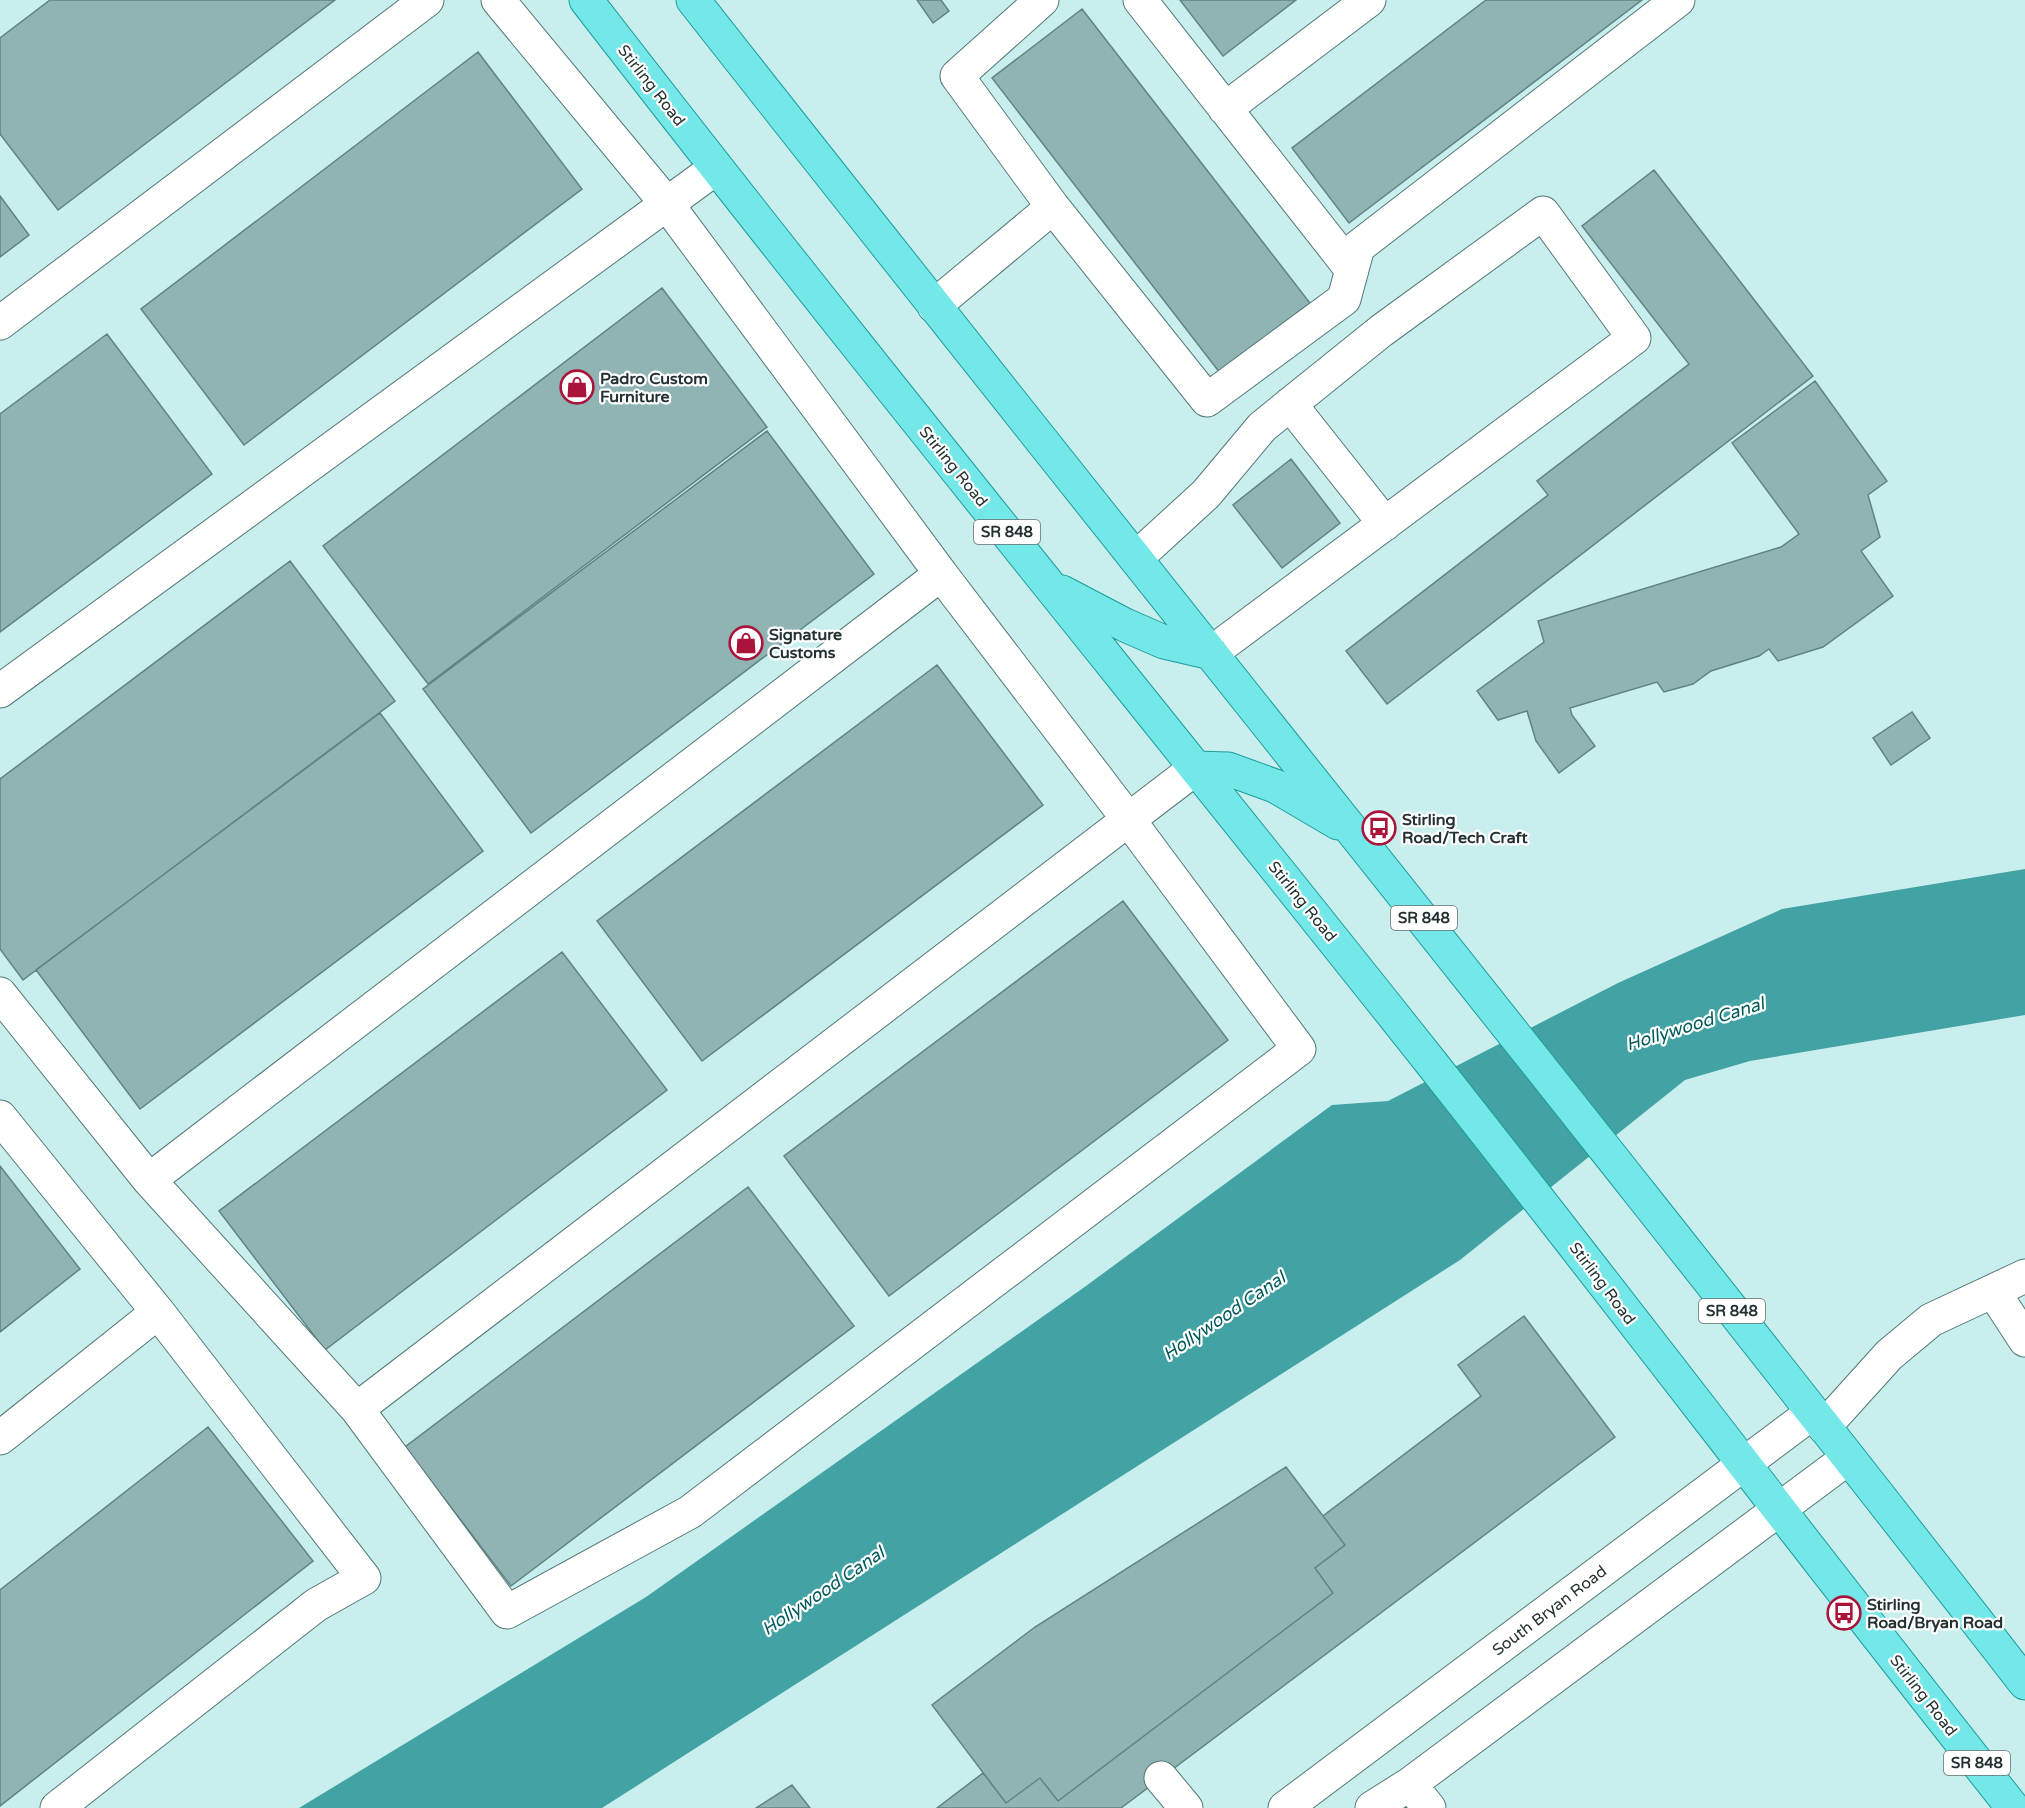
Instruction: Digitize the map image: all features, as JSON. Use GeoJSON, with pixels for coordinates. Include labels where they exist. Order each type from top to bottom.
{"type":"FeatureCollection","features":[{"type":"Feature","properties":{"kind":"main road","name":"Stirling Road"},"geometry":{"type":"LineString","coordinates":[[586,0],[716,168],[1430,1061],[1778,1510],[2013,1808]]}},
{"type":"Feature","properties":{"kind":"main road","name":"SR 848"},"geometry":{"type":"LineString","coordinates":[[693,0],[934,306],[1492,1004],[2025,1683]]}},
{"type":"Feature","properties":{"kind":"main road"},"geometry":{"type":"LineString","coordinates":[[1050,586],[1125,625],[1164,642],[1211,653]]}},
{"type":"Feature","properties":{"kind":"main road"},"geometry":{"type":"LineString","coordinates":[[1196,768],[1228,769],[1275,786],[1355,833]]}},
{"type":"Feature","properties":{"kind":"street"},"geometry":{"type":"LineString","coordinates":[[0,323],[427,0]]}},
{"type":"Feature","properties":{"kind":"street"},"geometry":{"type":"LineString","coordinates":[[0,994],[149,1180],[357,1409],[507,1612],[690,1512],[1299,1049],[1128,819],[941,574],[667,204],[498,0]]}},
{"type":"Feature","properties":{"kind":"street"},"geometry":{"type":"LineString","coordinates":[[1042,0],[957,76],[1053,207],[1207,400],[1344,299],[1358,247],[1678,0]]}},
{"type":"Feature","properties":{"kind":"street"},"geometry":{"type":"LineString","coordinates":[[1140,0],[1352,270]]}},
{"type":"Feature","properties":{"kind":"street"},"geometry":{"type":"LineString","coordinates":[[1225,109],[1369,0]]}},
{"type":"Feature","properties":{"kind":"street"},"geometry":{"type":"LineString","coordinates":[[0,691],[716,168]]}},
{"type":"Feature","properties":{"kind":"street"},"geometry":{"type":"LineString","coordinates":[[934,306],[1053,207]]}},
{"type":"Feature","properties":{"kind":"street"},"geometry":{"type":"LineString","coordinates":[[1136,558],[1206,494],[1262,427],[1381,331],[1543,213],[1634,338],[1211,653]]}},
{"type":"Feature","properties":{"kind":"street"},"geometry":{"type":"LineString","coordinates":[[1290,404],[1384,524]]}},
{"type":"Feature","properties":{"kind":"street"},"geometry":{"type":"LineString","coordinates":[[149,1180],[941,574]]}},
{"type":"Feature","properties":{"kind":"street"},"geometry":{"type":"LineString","coordinates":[[357,1409],[1196,768]]}},
{"type":"Feature","properties":{"kind":"street"},"geometry":{"type":"LineString","coordinates":[[0,1117],[158,1312],[364,1578],[316,1605],[57,1808]]}},
{"type":"Feature","properties":{"kind":"street","name":"South Bryan Road"},"geometry":{"type":"LineString","coordinates":[[1286,1808],[1743,1465],[1852,1399],[1889,1355],[1931,1320],[2025,1276]]}},
{"type":"Feature","properties":{"kind":"street"},"geometry":{"type":"LineString","coordinates":[[1993,1291],[2025,1340]]}},
{"type":"Feature","properties":{"kind":"street"},"geometry":{"type":"LineString","coordinates":[[0,1438],[158,1312]]}},
{"type":"Feature","properties":{"kind":"street"},"geometry":{"type":"LineString","coordinates":[[1372,1808],[1419,1796],[1778,1510],[1848,1458]]}},
{"type":"Feature","properties":{"kind":"street"},"geometry":{"type":"LineString","coordinates":[[1161,1778],[1186,1808]]}},
{"type":"Feature","properties":{"kind":"water","name":"Hollywood Canal"},"geometry":{"type":"Polygon","coordinates":[[[2025,869],[2025,1015],[1750,1061],[1685,1080],[1460,1260],[602,1808],[299,1808],[646,1597],[1086,1286],[1332,1105],[1388,1101],[1618,983],[1782,909],[2025,869]]]}},
{"type":"Feature","properties":{"kind":"building"},"geometry":{"type":"Polygon","coordinates":[[[50,0],[335,0],[58,210],[0,134],[0,38],[50,0]]]}},
{"type":"Feature","properties":{"kind":"building"},"geometry":{"type":"Polygon","coordinates":[[[917,0],[941,0],[949,11],[933,23],[917,0]]]}},
{"type":"Feature","properties":{"kind":"building"},"geometry":{"type":"Polygon","coordinates":[[[1180,0],[1296,0],[1223,56],[1180,0]]]}},
{"type":"Feature","properties":{"kind":"building"},"geometry":{"type":"Polygon","coordinates":[[[1486,0],[1642,0],[1349,223],[1292,148],[1486,0]]]}},
{"type":"Feature","properties":{"kind":"building"},"geometry":{"type":"Polygon","coordinates":[[[1082,9],[1310,303],[1220,373],[992,78],[1082,9]]]}},
{"type":"Feature","properties":{"kind":"building"},"geometry":{"type":"Polygon","coordinates":[[[478,52],[582,189],[244,445],[141,309],[478,52]]]}},
{"type":"Feature","properties":{"kind":"building"},"geometry":{"type":"Polygon","coordinates":[[[1654,170],[1813,376],[1387,704],[1346,651],[1548,495],[1537,481],[1689,364],[1582,226],[1654,170]]]}},
{"type":"Feature","properties":{"kind":"building"},"geometry":{"type":"Polygon","coordinates":[[[0,196],[29,235],[0,257],[0,196]]]}},
{"type":"Feature","properties":{"kind":"building"},"geometry":{"type":"Polygon","coordinates":[[[662,288],[767,427],[428,684],[323,546],[662,288]]]}},
{"type":"Feature","properties":{"kind":"building"},"geometry":{"type":"Polygon","coordinates":[[[107,334],[212,474],[0,632],[0,414],[107,334]]]}},
{"type":"Feature","properties":{"kind":"building"},"geometry":{"type":"Polygon","coordinates":[[[1815,381],[1887,481],[1868,495],[1880,537],[1861,551],[1893,596],[1823,647],[1778,661],[1769,649],[1759,656],[1711,671],[1693,684],[1664,692],[1657,682],[1570,708],[1572,715],[1595,746],[1559,773],[1536,741],[1527,711],[1498,720],[1477,691],[1544,642],[1538,621],[1781,547],[1799,534],[1732,443],[1815,381]]]}},
{"type":"Feature","properties":{"kind":"building"},"geometry":{"type":"Polygon","coordinates":[[[767,431],[874,574],[531,833],[423,689],[767,431]]]}},
{"type":"Feature","properties":{"kind":"building"},"geometry":{"type":"Polygon","coordinates":[[[1291,459],[1340,523],[1282,568],[1233,505],[1291,459]]]}},
{"type":"Feature","properties":{"kind":"building"},"geometry":{"type":"Polygon","coordinates":[[[290,561],[395,701],[23,980],[0,949],[0,779],[290,561]]]}},
{"type":"Feature","properties":{"kind":"building"},"geometry":{"type":"Polygon","coordinates":[[[937,665],[1043,805],[702,1061],[597,921],[937,665]]]}},
{"type":"Feature","properties":{"kind":"building"},"geometry":{"type":"Polygon","coordinates":[[[1912,712],[1930,738],[1891,765],[1873,738],[1912,712]]]}},
{"type":"Feature","properties":{"kind":"building"},"geometry":{"type":"Polygon","coordinates":[[[380,713],[483,851],[140,1109],[36,970],[380,713]]]}},
{"type":"Feature","properties":{"kind":"building"},"geometry":{"type":"Polygon","coordinates":[[[1123,901],[1228,1040],[889,1296],[784,1156],[1123,901]]]}},
{"type":"Feature","properties":{"kind":"building"},"geometry":{"type":"Polygon","coordinates":[[[562,952],[667,1090],[325,1350],[219,1211],[562,952]]]}},
{"type":"Feature","properties":{"kind":"building"},"geometry":{"type":"Polygon","coordinates":[[[0,1166],[80,1269],[0,1332],[0,1166]]]}},
{"type":"Feature","properties":{"kind":"building"},"geometry":{"type":"Polygon","coordinates":[[[748,1187],[854,1326],[511,1586],[405,1447],[748,1187]]]}},
{"type":"Feature","properties":{"kind":"building"},"geometry":{"type":"Polygon","coordinates":[[[1524,1316],[1615,1437],[1121,1808],[937,1808],[983,1773],[1006,1803],[1040,1778],[1058,1801],[1333,1593],[1315,1568],[1345,1545],[1323,1516],[1481,1396],[1458,1365],[1524,1316]]]}},
{"type":"Feature","properties":{"kind":"building"},"geometry":{"type":"Polygon","coordinates":[[[208,1427],[313,1561],[0,1806],[0,1590],[208,1427]]]}},
{"type":"Feature","properties":{"kind":"building"},"geometry":{"type":"Polygon","coordinates":[[[1286,1467],[1345,1545],[1315,1568],[1333,1593],[1058,1801],[1040,1778],[1006,1803],[932,1705],[1035,1627],[1286,1467]]]}},
{"type":"Feature","properties":{"kind":"building"},"geometry":{"type":"Polygon","coordinates":[[[792,1785],[810,1808],[756,1808],[792,1785]]]}},
{"type":"Feature","properties":{"kind":"place","name":"Padro Custom Furniture"},"geometry":{"type":"Point","coordinates":[577,387]}},
{"type":"Feature","properties":{"kind":"place","name":"Signature Customs"},"geometry":{"type":"Point","coordinates":[746,643]}},
{"type":"Feature","properties":{"kind":"place","name":"Stirling Road/Tech Craft"},"geometry":{"type":"Point","coordinates":[1379,828]}},
{"type":"Feature","properties":{"kind":"place","name":"Stirling Road/Bryan Road"},"geometry":{"type":"Point","coordinates":[1844,1613]}}]}
